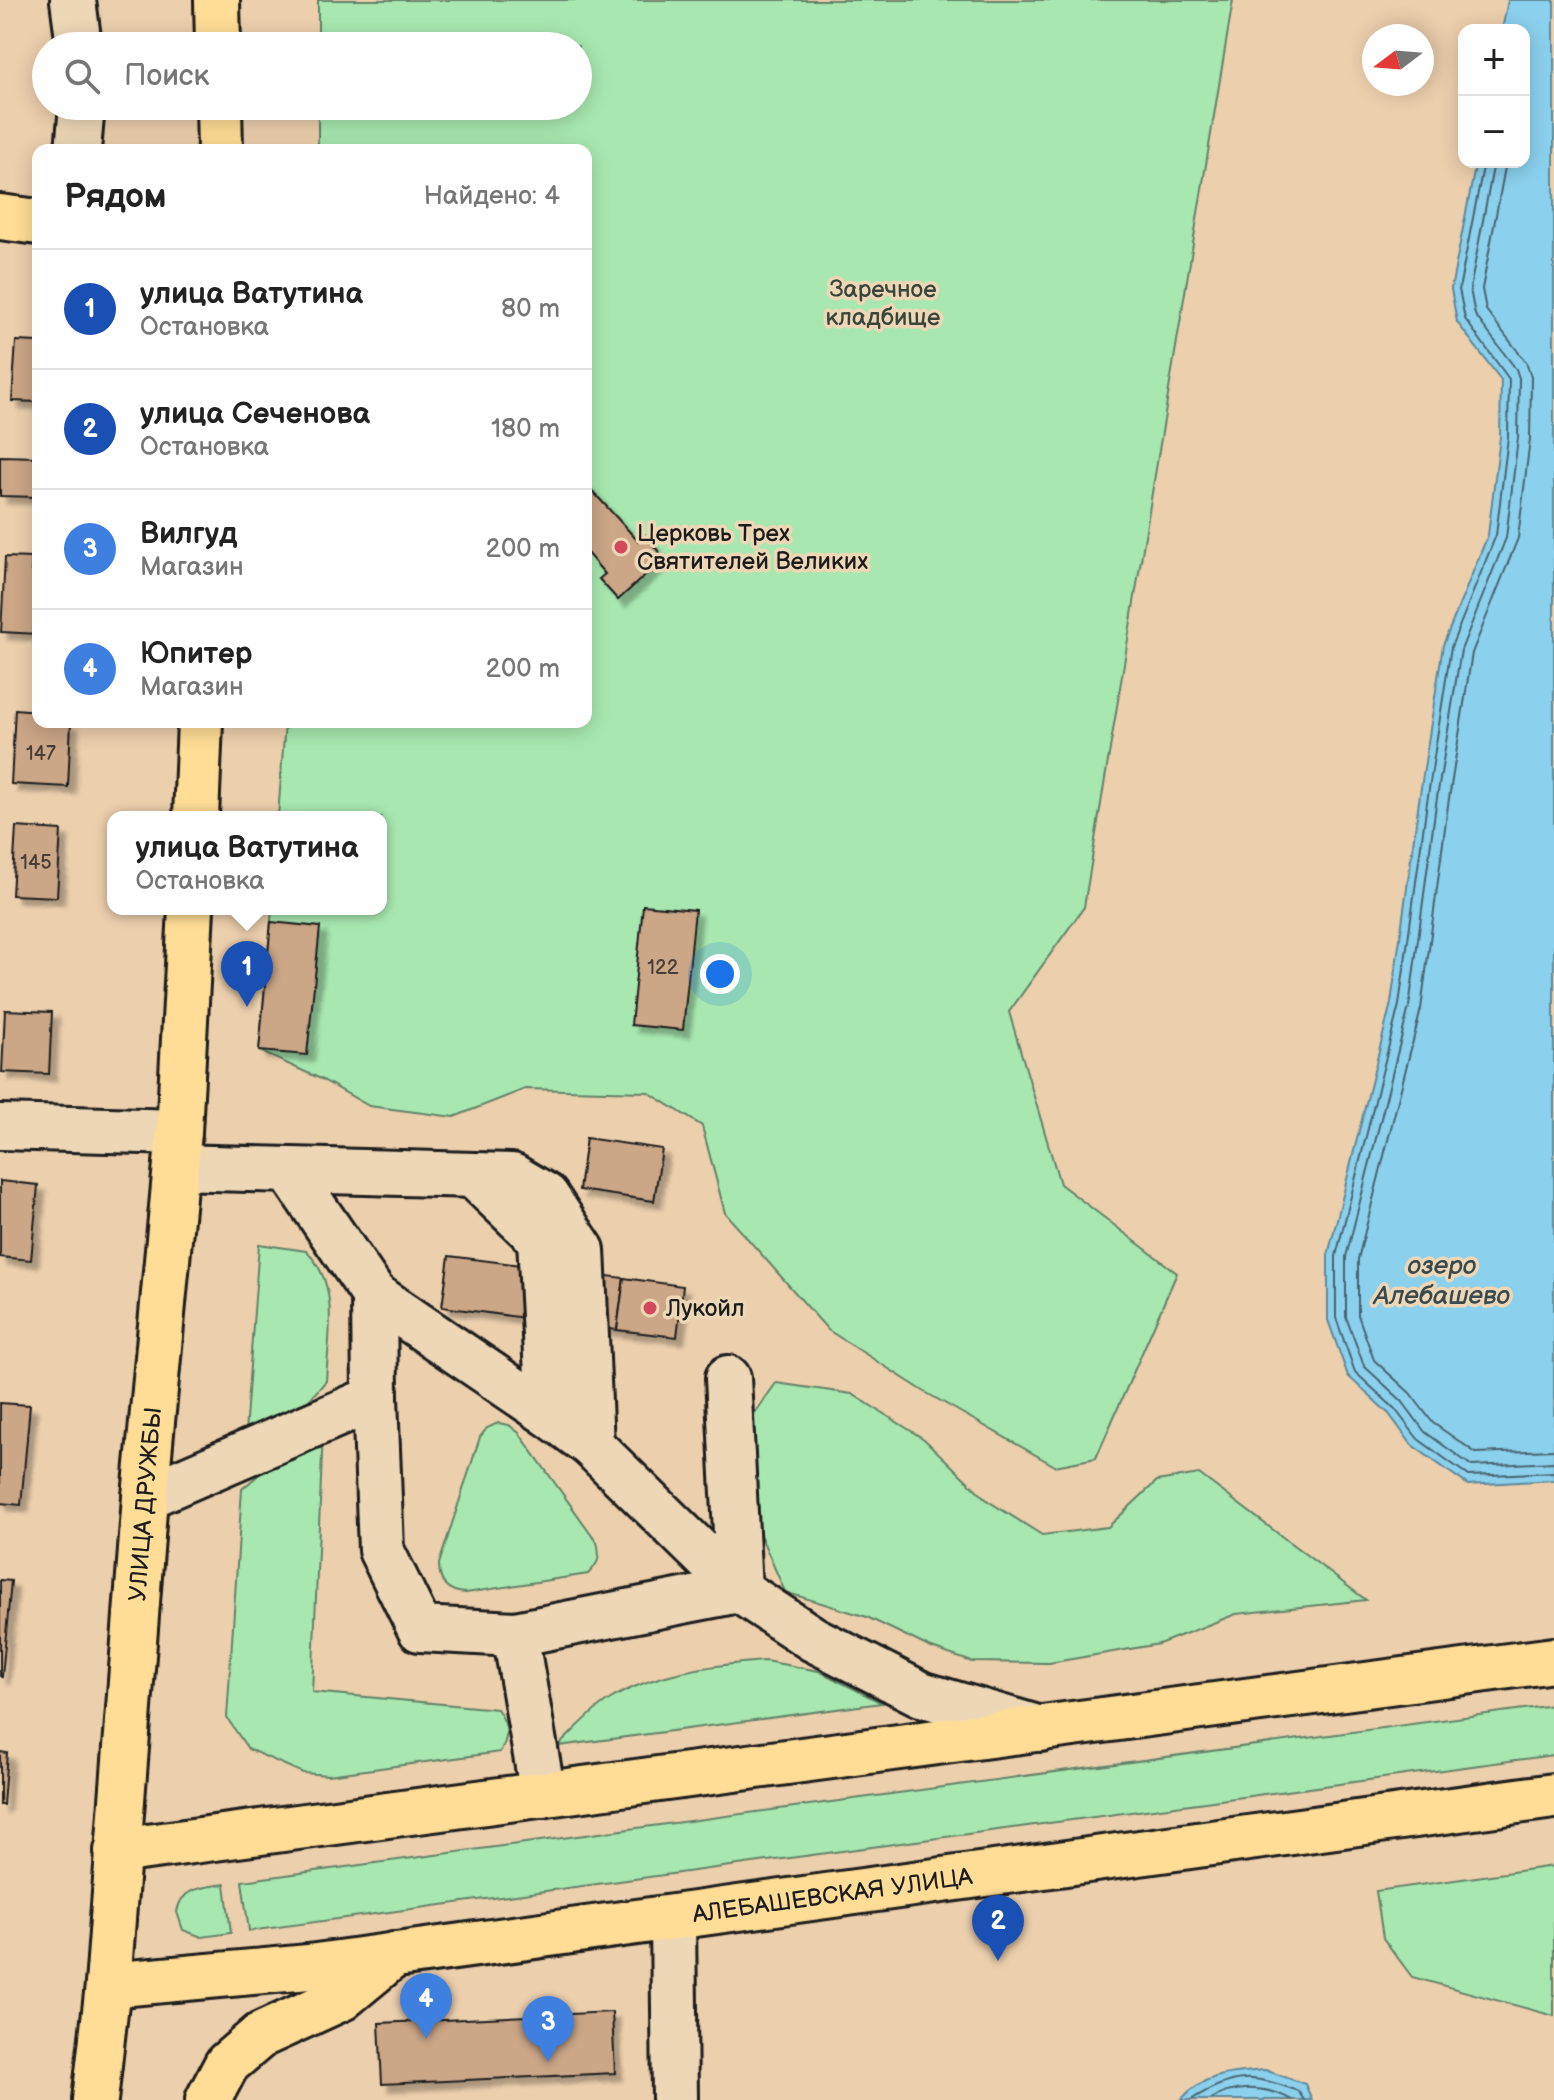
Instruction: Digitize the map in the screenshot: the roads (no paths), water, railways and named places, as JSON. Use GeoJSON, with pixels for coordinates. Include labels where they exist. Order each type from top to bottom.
{"type":"FeatureCollection","features":[{"type":"Feature","properties":{"kind":"main road"},"geometry":{"type":"LineString","coordinates":[[217,0],[218,32]]}},
{"type":"Feature","properties":{"kind":"main road"},"geometry":{"type":"LineString","coordinates":[[219,120],[220,144]]}},
{"type":"Feature","properties":{"kind":"main road"},"geometry":{"type":"LineString","coordinates":[[0,217],[32,221]]}},
{"type":"Feature","properties":{"kind":"main road"},"geometry":{"type":"LineString","coordinates":[[196,811],[200,728]]}},
{"type":"Feature","properties":{"kind":"main road","name":"УЛИЦА ДРУЖБЫ"},"geometry":{"type":"LineString","coordinates":[[95,2100],[108,1985],[145,1497],[178,1149],[191,915]]}},
{"type":"Feature","properties":{"kind":"main road"},"geometry":{"type":"LineString","coordinates":[[117,1851],[1554,1660]]}},
{"type":"Feature","properties":{"kind":"main road","name":"АЛЕБАШЕВСКАЯ УЛИЦА"},"geometry":{"type":"LineString","coordinates":[[108,1985],[296,1968],[1554,1796]]}},
{"type":"Feature","properties":{"kind":"main road"},"geometry":{"type":"LineString","coordinates":[[208,2100],[227,2064],[261,2035],[342,1998],[394,1955]]}},
{"type":"Feature","properties":{"kind":"street"},"geometry":{"type":"LineString","coordinates":[[73,0],[77,32]]}},
{"type":"Feature","properties":{"kind":"street"},"geometry":{"type":"LineString","coordinates":[[79,144],[81,120]]}},
{"type":"Feature","properties":{"kind":"street"},"geometry":{"type":"LineString","coordinates":[[0,1127],[178,1149],[289,1170],[512,1176],[546,1196],[582,1250],[591,1445]]}},
{"type":"Feature","properties":{"kind":"street"},"geometry":{"type":"LineString","coordinates":[[289,1170],[374,1295],[591,1445],[739,1590],[813,1639],[921,1694],[1041,1729]]}},
{"type":"Feature","properties":{"kind":"street"},"geometry":{"type":"LineString","coordinates":[[475,1177],[540,1239],[549,1414]]}},
{"type":"Feature","properties":{"kind":"street"},"geometry":{"type":"LineString","coordinates":[[374,1295],[381,1550],[420,1629],[515,1634],[739,1590]]}},
{"type":"Feature","properties":{"kind":"street"},"geometry":{"type":"LineString","coordinates":[[728,1378],[739,1590]]}},
{"type":"Feature","properties":{"kind":"street"},"geometry":{"type":"LineString","coordinates":[[145,1497],[375,1398]]}},
{"type":"Feature","properties":{"kind":"street"},"geometry":{"type":"LineString","coordinates":[[515,1634],[543,1795]]}},
{"type":"Feature","properties":{"kind":"street"},"geometry":{"type":"LineString","coordinates":[[673,1918],[675,2100]]}},
{"type":"Feature","properties":{"kind":"water","name":"озеро Алебашево"},"geometry":{"type":"Polygon","coordinates":[[[1508,0],[1554,0],[1554,1480],[1468,1485],[1412,1445],[1389,1414],[1348,1376],[1328,1320],[1328,1255],[1391,1003],[1443,645],[1488,535],[1500,437],[1501,380],[1457,322],[1451,289],[1475,168],[1530,168],[1530,24],[1503,24],[1508,0]]]}},
{"type":"Feature","properties":{"kind":"water"},"geometry":{"type":"Polygon","coordinates":[[[1265,2070],[1305,2084],[1312,2100],[1181,2100],[1209,2079],[1265,2070]]]}},
{"type":"Feature","properties":{"kind":"place","name":"Церковь Трех Святителей Великих"},"geometry":{"type":"Point","coordinates":[621,547]}},
{"type":"Feature","properties":{"kind":"place","name":"улица Ватутина"},"geometry":{"type":"Point","coordinates":[247,1007]}},
{"type":"Feature","properties":{"kind":"place","name":"Лукойл"},"geometry":{"type":"Point","coordinates":[650,1308]}},
{"type":"Feature","properties":{"kind":"place","name":"улица Сеченова"},"geometry":{"type":"Point","coordinates":[998,1961]}},
{"type":"Feature","properties":{"kind":"place","name":"Юпитер"},"geometry":{"type":"Point","coordinates":[426,2039]}},
{"type":"Feature","properties":{"kind":"place","name":"Вилгуд"},"geometry":{"type":"Point","coordinates":[548,2062]}},
{"type":"Feature","properties":{"kind":"park label","name":"Заречное кладбище"},"geometry":{"type":"Point","coordinates":[883,303]}}]}
